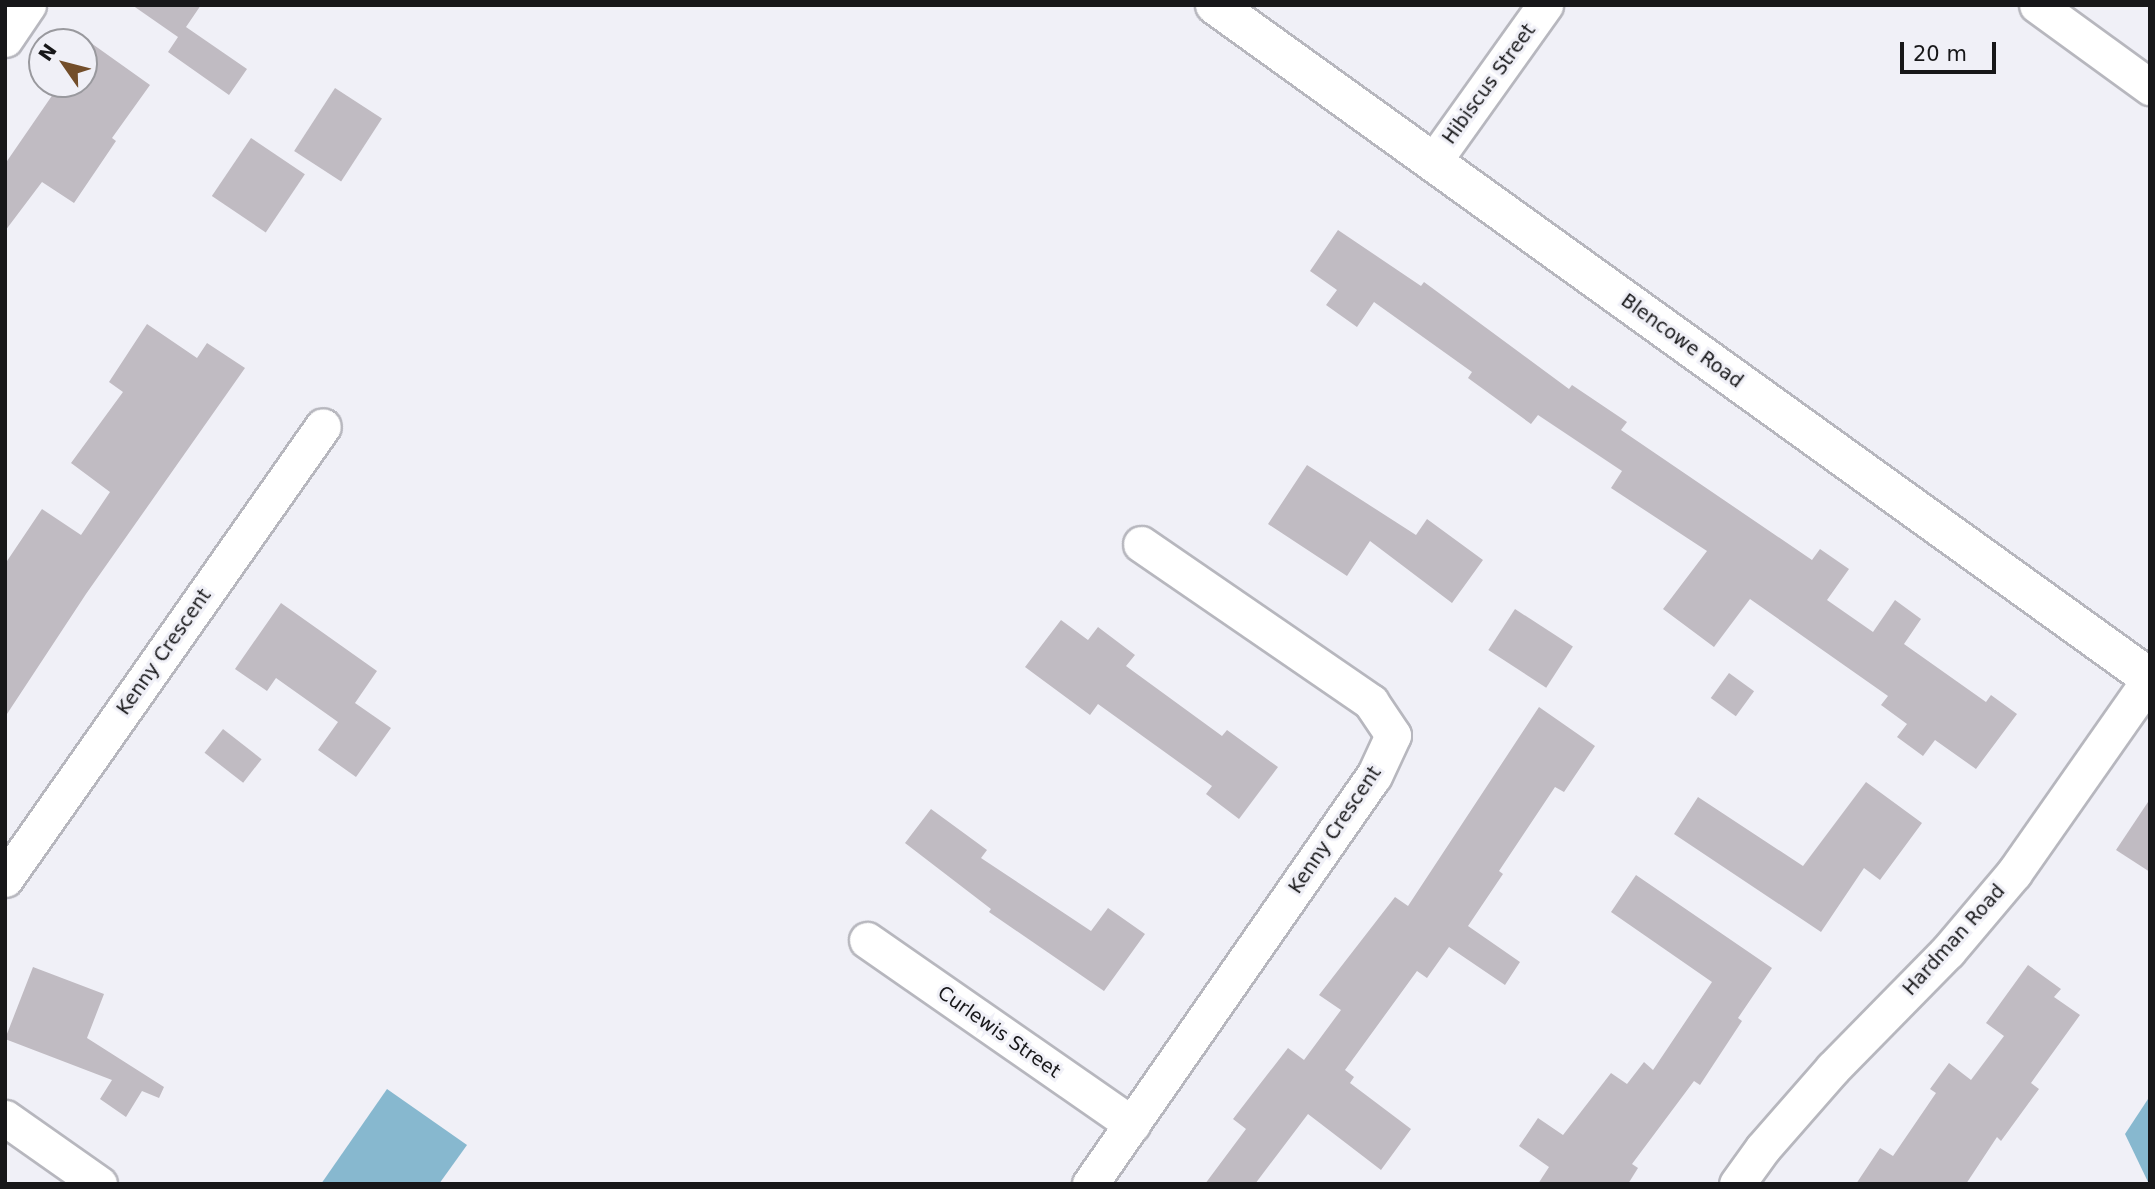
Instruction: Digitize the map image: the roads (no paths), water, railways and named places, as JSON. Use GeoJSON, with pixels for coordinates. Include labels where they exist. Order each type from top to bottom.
{"type":"FeatureCollection","features":[{"type":"Feature","properties":{"kind":"street"},"geometry":{"type":"LineString","coordinates":[[5,39],[29,5]]}},
{"type":"Feature","properties":{"kind":"street","name":"Blencowe Road"},"geometry":{"type":"LineString","coordinates":[[1215,5],[2150,678]]}},
{"type":"Feature","properties":{"kind":"street","name":"Hibiscus Street"},"geometry":{"type":"LineString","coordinates":[[1433,162],[1545,5]]}},
{"type":"Feature","properties":{"kind":"street"},"geometry":{"type":"LineString","coordinates":[[2037,5],[2150,86]]}},
{"type":"Feature","properties":{"kind":"street","name":"Kenny Crescent"},"geometry":{"type":"LineString","coordinates":[[5,879],[323,426]]}},
{"type":"Feature","properties":{"kind":"street","name":"Kenny Crescent"},"geometry":{"type":"LineString","coordinates":[[1090,1184],[1374,776],[1394,735],[1371,702],[1141,544]]}},
{"type":"Feature","properties":{"kind":"street","name":"Hardman Road"},"geometry":{"type":"LineString","coordinates":[[1737,1184],[1763,1148],[1833,1068],[1948,951],[2014,873],[2150,678]]}},
{"type":"Feature","properties":{"kind":"street","name":"Curlewis Street"},"geometry":{"type":"LineString","coordinates":[[867,940],[1132,1124]]}},
{"type":"Feature","properties":{"kind":"street"},"geometry":{"type":"LineString","coordinates":[[5,1118],[99,1184]]}},
{"type":"Feature","properties":{"kind":"water"},"geometry":{"type":"Polygon","coordinates":[[[387,1089],[467,1145],[439,1184],[321,1184],[387,1089]]]}},
{"type":"Feature","properties":{"kind":"water"},"geometry":{"type":"Polygon","coordinates":[[[2150,1096],[2150,1184],[2149,1184],[2125,1134],[2150,1096]]]}}]}
